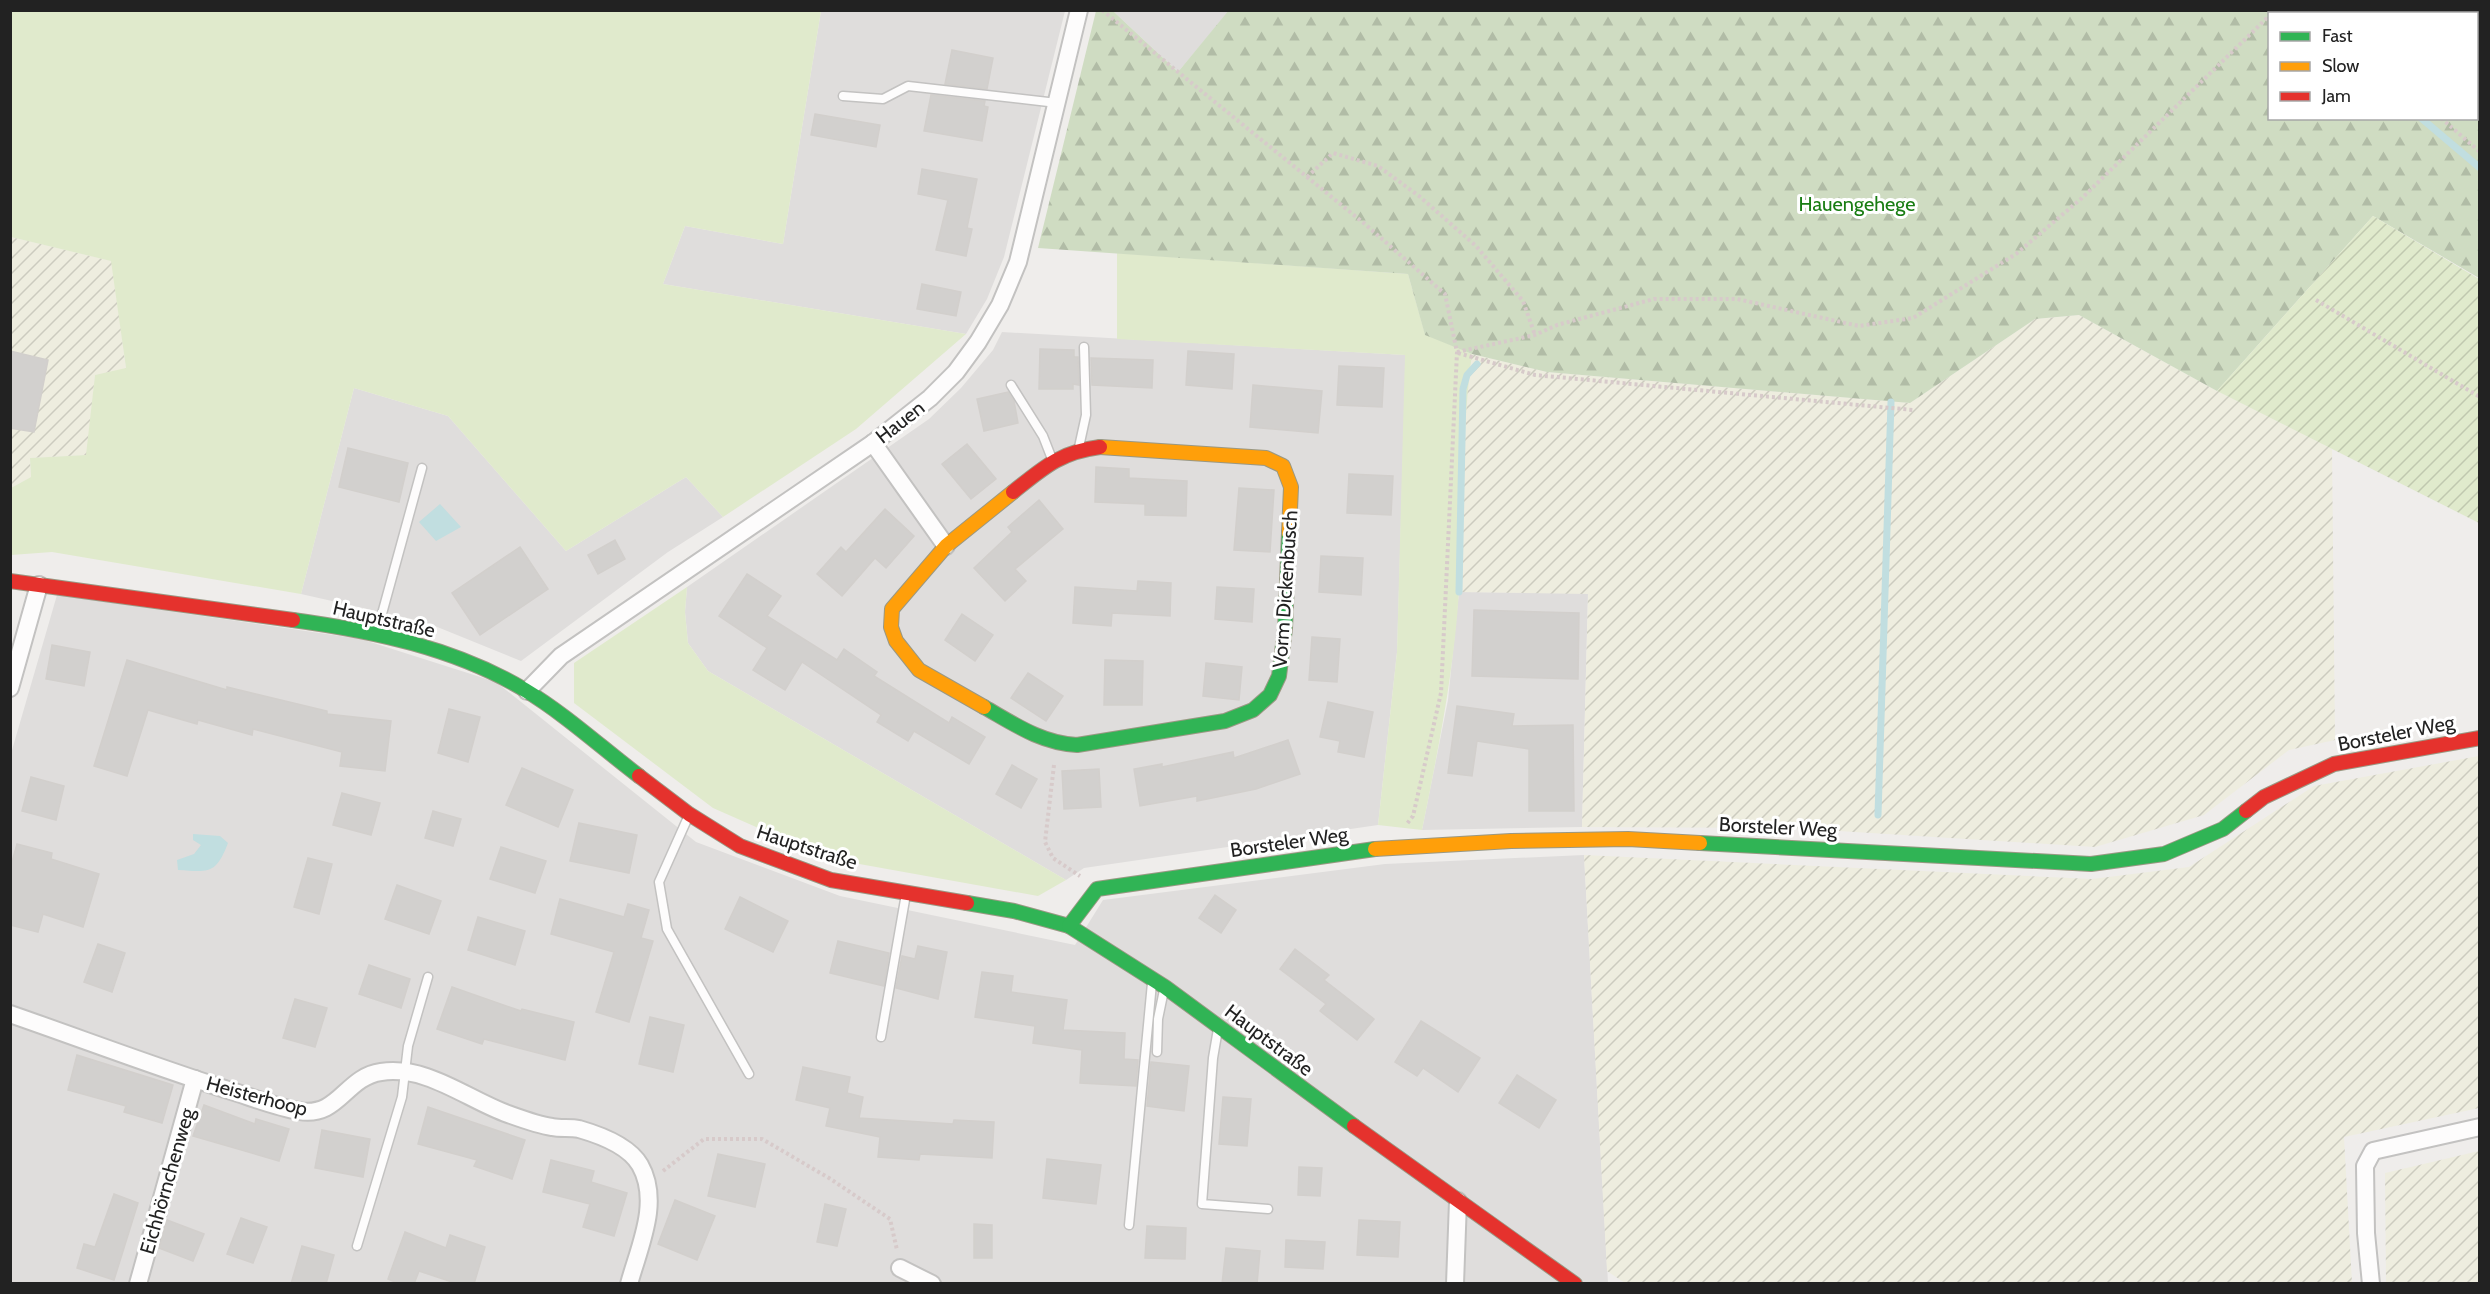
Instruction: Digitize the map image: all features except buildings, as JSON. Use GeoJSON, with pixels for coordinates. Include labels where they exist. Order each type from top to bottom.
{"type":"FeatureCollection","features":[{"type":"Feature","properties":{"kind":"street","name":"Hauen"},"geometry":{"type":"LineString","coordinates":[[527,691],[561,656],[873,443],[930,398],[956,372],[978,342],[1000,305],[1018,262],[1079,10]]}},
{"type":"Feature","properties":{"kind":"street"},"geometry":{"type":"LineString","coordinates":[[873,443],[946,546]]}},
{"type":"Feature","properties":{"kind":"street","name":"Vorm Dickenbusch"},"geometry":{"type":"LineString","coordinates":[[1100,447],[1254,457],[1266,458],[1283,466],[1291,487],[1285,629],[1279,676],[1270,695],[1253,710],[1225,722],[1115,740],[1056,744],[1035,736],[919,670],[896,641],[891,627],[892,609],[946,546],[1053,460],[1078,450],[1100,447]]}},
{"type":"Feature","properties":{"kind":"street","name":"Hauptstraße"},"geometry":{"type":"LineString","coordinates":[[10,581],[377,634],[488,670],[527,691],[689,814],[740,846],[831,880],[1014,911],[1069,926],[1165,987],[1575,1284]]}},
{"type":"Feature","properties":{"kind":"street"},"geometry":{"type":"LineString","coordinates":[[10,688],[39,585]]}},
{"type":"Feature","properties":{"kind":"street","name":"Borsteler Weg"},"geometry":{"type":"LineString","coordinates":[[1097,889],[1389,847],[1628,839],[2091,864],[2164,854],[2223,828],[2264,797],[2334,764],[2480,738]]}},
{"type":"Feature","properties":{"kind":"street"},"geometry":{"type":"LineString","coordinates":[[1069,926],[1097,889]]}},
{"type":"Feature","properties":{"kind":"street","name":"Heisterhoop"},"geometry":{"type":"LineString","coordinates":[[10,1014],[195,1079],[298,1111],[316,1113],[332,1105],[363,1076],[404,1071],[466,1092],[506,1114],[550,1127],[578,1129],[623,1147],[639,1164],[648,1183]]}},
{"type":"Feature","properties":{"kind":"street","name":"Eichhörnchenweg"},"geometry":{"type":"LineString","coordinates":[[138,1284],[195,1079]]}},
{"type":"Feature","properties":{"kind":"street"},"geometry":{"type":"LineString","coordinates":[[2371,1284],[2366,1233],[2365,1166],[2373,1151],[2480,1128]]}},
{"type":"Feature","properties":{"kind":"street"},"geometry":{"type":"LineString","coordinates":[[629,1284],[649,1213],[648,1183]]}},
{"type":"Feature","properties":{"kind":"street"},"geometry":{"type":"LineString","coordinates":[[1455,1284],[1458,1201]]}},
{"type":"Feature","properties":{"kind":"street"},"geometry":{"type":"LineString","coordinates":[[900,1268],[932,1284]]}},
{"type":"Feature","properties":{"kind":"lane"},"geometry":{"type":"LineString","coordinates":[[843,96],[883,99],[908,86],[1057,103]]}},
{"type":"Feature","properties":{"kind":"lane"},"geometry":{"type":"LineString","coordinates":[[1078,450],[1086,415],[1084,347]]}},
{"type":"Feature","properties":{"kind":"lane"},"geometry":{"type":"LineString","coordinates":[[1011,385],[1043,436],[1053,460]]}},
{"type":"Feature","properties":{"kind":"lane"},"geometry":{"type":"LineString","coordinates":[[377,634],[422,468]]}},
{"type":"Feature","properties":{"kind":"lane"},"geometry":{"type":"LineString","coordinates":[[689,814],[659,882],[667,929],[749,1074]]}},
{"type":"Feature","properties":{"kind":"lane"},"geometry":{"type":"LineString","coordinates":[[881,1037],[906,893]]}},
{"type":"Feature","properties":{"kind":"lane"},"geometry":{"type":"LineString","coordinates":[[357,1246],[402,1097],[408,1046],[428,977]]}},
{"type":"Feature","properties":{"kind":"lane"},"geometry":{"type":"LineString","coordinates":[[1129,1225],[1152,978]]}},
{"type":"Feature","properties":{"kind":"lane"},"geometry":{"type":"LineString","coordinates":[[1157,1052],[1158,1019],[1165,987]]}},
{"type":"Feature","properties":{"kind":"lane"},"geometry":{"type":"LineString","coordinates":[[1219,1026],[1213,1058],[1202,1204],[1268,1209]]}},
{"type":"Feature","properties":{"kind":"path"},"geometry":{"type":"LineString","coordinates":[[1102,10],[1307,177],[1445,294],[1457,352],[1441,693],[1413,816],[1389,847]]}},
{"type":"Feature","properties":{"kind":"path"},"geometry":{"type":"LineString","coordinates":[[1457,352],[1535,334],[1557,325],[1654,299],[1737,299],[1858,326],[1913,318],[2016,254],[2073,205],[2268,16]]}},
{"type":"Feature","properties":{"kind":"path"},"geometry":{"type":"LineString","coordinates":[[2443,120],[2480,152]]}},
{"type":"Feature","properties":{"kind":"path"},"geometry":{"type":"LineString","coordinates":[[1307,177],[1332,153],[1378,166],[1419,196],[1476,246],[1523,301],[1535,334]]}},
{"type":"Feature","properties":{"kind":"path"},"geometry":{"type":"LineString","coordinates":[[2316,300],[2480,397]]}},
{"type":"Feature","properties":{"kind":"path"},"geometry":{"type":"LineString","coordinates":[[1457,352],[1535,375],[1913,410]]}},
{"type":"Feature","properties":{"kind":"path"},"geometry":{"type":"LineString","coordinates":[[1056,744],[1045,842],[1053,858],[1097,889]]}},
{"type":"Feature","properties":{"kind":"path"},"geometry":{"type":"LineString","coordinates":[[648,1183],[704,1139],[762,1139],[829,1178],[890,1219],[900,1268]]}},
{"type":"Feature","properties":{"kind":"shaded area"},"geometry":{"type":"Polygon","coordinates":[[[821,11],[1065,11],[1004,257],[987,299],[966,334],[663,284],[685,226],[783,244],[821,11]]]}},
{"type":"Feature","properties":{"kind":"shaded area"},"geometry":{"type":"Polygon","coordinates":[[[1113,11],[1229,11],[1178,72],[1113,11]]]}},
{"type":"Feature","properties":{"kind":"shaded area"},"geometry":{"type":"Polygon","coordinates":[[[11,237],[112,261],[126,369],[95,375],[87,455],[30,458],[31,477],[11,488],[11,237]]]}},
{"type":"Feature","properties":{"kind":"shaded area"},"geometry":{"type":"Polygon","coordinates":[[[2079,315],[2217,391],[2332,449],[2335,740],[2289,750],[2204,815],[2095,847],[1791,828],[1582,827],[1588,594],[1459,592],[1467,390],[1472,354],[1547,372],[1910,403],[2035,319],[2079,315]]]}},
{"type":"Feature","properties":{"kind":"shaded area"},"geometry":{"type":"Polygon","coordinates":[[[1002,332],[1406,355],[1397,652],[1378,825],[1084,868],[1066,880],[708,671],[688,643],[685,612],[687,587],[929,419],[961,388],[993,350],[1002,332]]]}},
{"type":"Feature","properties":{"kind":"shaded area"},"geometry":{"type":"Polygon","coordinates":[[[354,388],[448,416],[566,551],[686,477],[723,517],[668,552],[521,661],[425,622],[301,594],[354,388]]]}},
{"type":"Feature","properties":{"kind":"shaded area"},"geometry":{"type":"Polygon","coordinates":[[[1459,592],[1588,593],[1582,827],[1422,830],[1448,700],[1459,592]]]}},
{"type":"Feature","properties":{"kind":"shaded area"},"geometry":{"type":"Polygon","coordinates":[[[57,595],[361,639],[496,682],[696,842],[840,896],[1075,945],[1103,900],[1385,864],[1584,855],[1608,1283],[11,1283],[10,757],[57,595]]]}},
{"type":"Feature","properties":{"kind":"shaded area"},"geometry":{"type":"Polygon","coordinates":[[[2479,756],[2479,1108],[2344,1137],[2352,1283],[1625,1283],[1607,1271],[1584,855],[2092,879],[2189,867],[2314,786],[2479,756]]]}},
{"type":"Feature","properties":{"kind":"shaded area"},"geometry":{"type":"Polygon","coordinates":[[[2479,1151],[2479,1283],[2386,1283],[2385,1173],[2479,1151]]]}},
{"type":"Feature","properties":{"kind":"green space"},"geometry":{"type":"Polygon","coordinates":[[[11,10],[821,11],[783,244],[685,226],[663,284],[966,334],[856,429],[723,517],[686,477],[566,551],[448,416],[354,388],[301,594],[52,552],[11,555],[11,488],[31,477],[30,458],[86,455],[95,375],[126,368],[111,261],[11,237],[11,10]]]}},
{"type":"Feature","properties":{"kind":"green space","name":"Hauengehege"},"geometry":{"type":"Polygon","coordinates":[[[1229,10],[2479,11],[2479,278],[2373,216],[2217,391],[2079,315],[2035,319],[1910,403],[1547,372],[1472,354],[1425,335],[1408,274],[1038,248],[1096,11],[1113,11],[1178,72],[1229,10]]]}},
{"type":"Feature","properties":{"kind":"green space"},"geometry":{"type":"Polygon","coordinates":[[[2373,216],[2479,279],[2479,523],[2217,391],[2373,216]]]}},
{"type":"Feature","properties":{"kind":"green space"},"geometry":{"type":"Polygon","coordinates":[[[1117,253],[1408,274],[1425,334],[1472,354],[1466,413],[1457,621],[1445,711],[1422,830],[1378,825],[1397,652],[1405,355],[1117,339],[1117,253]]]}},
{"type":"Feature","properties":{"kind":"green space"},"geometry":{"type":"Polygon","coordinates":[[[687,587],[685,612],[688,643],[708,671],[1066,880],[1038,896],[826,858],[713,808],[574,703],[574,663],[687,587]]]}},
{"type":"Feature","properties":{"kind":"water"},"geometry":{"type":"Polygon","coordinates":[[[440,504],[461,527],[436,541],[419,522],[440,504]]]}},
{"type":"Feature","properties":{"kind":"water"},"geometry":{"type":"Polygon","coordinates":[[[193,834],[220,836],[228,843],[220,861],[210,869],[205,871],[178,870],[177,860],[194,854],[201,845],[193,840],[193,834]]]}},
{"type":"Feature","properties":{"kind":"waterway"},"geometry":{"type":"LineString","coordinates":[[2423,120],[2480,168]]}},
{"type":"Feature","properties":{"kind":"waterway"},"geometry":{"type":"LineString","coordinates":[[1459,592],[1463,389],[1467,375],[1477,364]]}},
{"type":"Feature","properties":{"kind":"waterway"},"geometry":{"type":"LineString","coordinates":[[1878,815],[1891,402]]}},
{"type":"Feature","properties":{"kind":"traffic: fast"},"geometry":{"type":"LineString","coordinates":[[984,707],[1040,737],[1077,745],[1225,721],[1253,710],[1270,695],[1279,676],[1285,629],[1289,533]]}},
{"type":"Feature","properties":{"kind":"traffic: fast"},"geometry":{"type":"LineString","coordinates":[[293,620],[413,643],[498,675],[554,710],[639,776]]}},
{"type":"Feature","properties":{"kind":"traffic: fast"},"geometry":{"type":"LineString","coordinates":[[1700,843],[2091,864],[2164,854],[2223,829],[2246,811]]}},
{"type":"Feature","properties":{"kind":"traffic: fast"},"geometry":{"type":"LineString","coordinates":[[1069,926],[1097,889],[1375,849]]}},
{"type":"Feature","properties":{"kind":"traffic: fast"},"geometry":{"type":"LineString","coordinates":[[967,903],[1014,911],[1069,926],[1165,987],[1354,1126]]}},
{"type":"Feature","properties":{"kind":"traffic: slow"},"geometry":{"type":"LineString","coordinates":[[1100,447],[1266,458],[1283,466],[1291,487],[1289,533]]}},
{"type":"Feature","properties":{"kind":"traffic: slow"},"geometry":{"type":"LineString","coordinates":[[984,707],[919,670],[896,641],[891,627],[892,609],[946,546],[1013,492]]}},
{"type":"Feature","properties":{"kind":"traffic: slow"},"geometry":{"type":"LineString","coordinates":[[1375,849],[1511,841],[1628,839],[1700,843]]}},
{"type":"Feature","properties":{"kind":"traffic: jam"},"geometry":{"type":"LineString","coordinates":[[1013,492],[1053,462],[1086,449],[1100,447]]}},
{"type":"Feature","properties":{"kind":"traffic: jam"},"geometry":{"type":"LineString","coordinates":[[10,581],[293,620]]}},
{"type":"Feature","properties":{"kind":"traffic: jam"},"geometry":{"type":"LineString","coordinates":[[2246,811],[2264,797],[2334,764],[2480,738]]}},
{"type":"Feature","properties":{"kind":"traffic: jam"},"geometry":{"type":"LineString","coordinates":[[639,776],[689,814],[740,846],[831,880],[967,903]]}},
{"type":"Feature","properties":{"kind":"traffic: jam"},"geometry":{"type":"LineString","coordinates":[[1354,1126],[1575,1284]]}}]}
